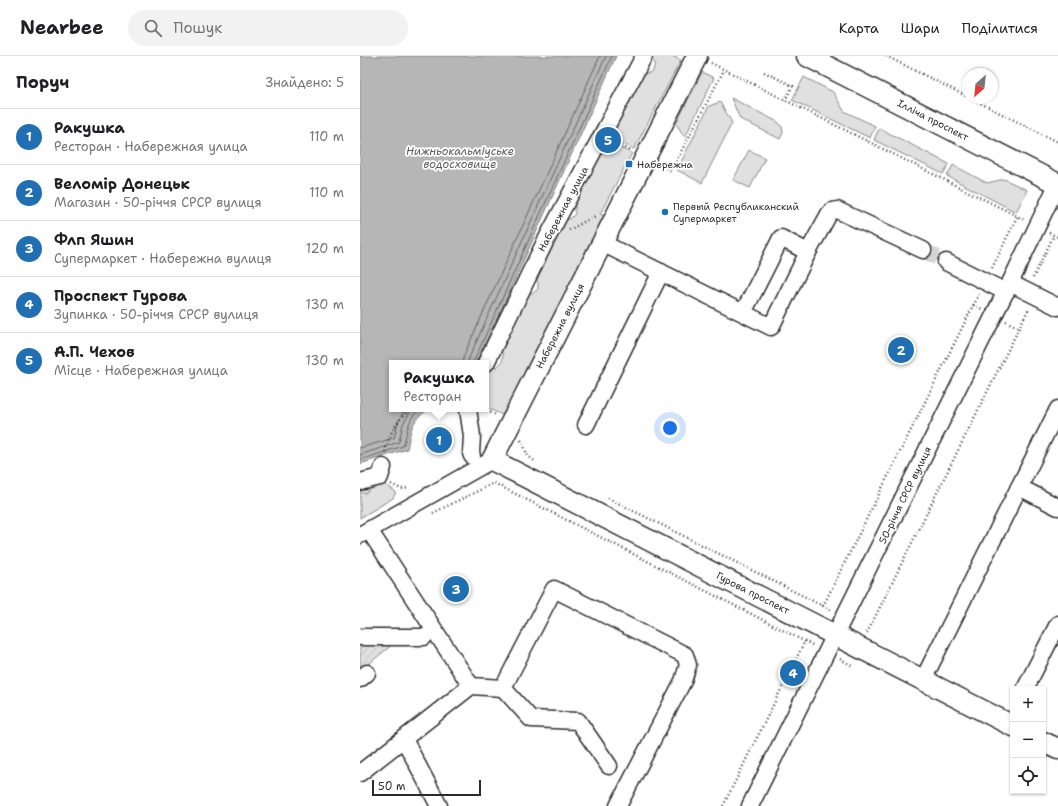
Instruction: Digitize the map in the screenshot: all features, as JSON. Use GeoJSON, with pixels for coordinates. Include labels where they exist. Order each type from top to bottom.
{"type":"FeatureCollection","features":[{"type":"Feature","properties":{"kind":"main road","name":"Набережна вулиця"},"geometry":{"type":"LineString","coordinates":[[492,460],[697,56]]}},
{"type":"Feature","properties":{"kind":"main road","name":"Ілліча проспект"},"geometry":{"type":"LineString","coordinates":[[807,56],[1058,183]]}},
{"type":"Feature","properties":{"kind":"main road","name":"Гурова проспект"},"geometry":{"type":"LineString","coordinates":[[492,460],[809,633],[923,680],[1010,721]]}},
{"type":"Feature","properties":{"kind":"main road"},"geometry":{"type":"LineString","coordinates":[[1046,744],[1058,750]]}},
{"type":"Feature","properties":{"kind":"street","name":"Набережная улица"},"geometry":{"type":"LineString","coordinates":[[487,360],[545,242],[644,56]]}},
{"type":"Feature","properties":{"kind":"street","name":"50-річчя СРСР вулиця"},"geometry":{"type":"LineString","coordinates":[[750,806],[1008,287],[1058,183]]}},
{"type":"Feature","properties":{"kind":"street"},"geometry":{"type":"LineString","coordinates":[[602,243],[771,327],[808,252],[828,214],[832,211],[837,210],[923,250]]}},
{"type":"Feature","properties":{"kind":"street"},"geometry":{"type":"LineString","coordinates":[[744,313],[781,238],[808,252]]}},
{"type":"Feature","properties":{"kind":"street"},"geometry":{"type":"LineString","coordinates":[[946,262],[985,282],[1031,293],[1058,307]]}},
{"type":"Feature","properties":{"kind":"street"},"geometry":{"type":"LineString","coordinates":[[586,425],[661,272]]}},
{"type":"Feature","properties":{"kind":"street"},"geometry":{"type":"LineString","coordinates":[[923,680],[1058,409]]}},
{"type":"Feature","properties":{"kind":"street"},"geometry":{"type":"LineString","coordinates":[[468,412],[472,436],[472,456]]}},
{"type":"Feature","properties":{"kind":"street"},"geometry":{"type":"LineString","coordinates":[[471,686],[364,532],[492,460]]}},
{"type":"Feature","properties":{"kind":"street"},"geometry":{"type":"LineString","coordinates":[[360,482],[382,472]]}},
{"type":"Feature","properties":{"kind":"street"},"geometry":{"type":"LineString","coordinates":[[1019,487],[1058,507]]}},
{"type":"Feature","properties":{"kind":"street"},"geometry":{"type":"LineString","coordinates":[[503,688],[554,589],[685,655],[688,665],[683,681],[618,806]]}},
{"type":"Feature","properties":{"kind":"street"},"geometry":{"type":"LineString","coordinates":[[1027,686],[1058,624]]}},
{"type":"Feature","properties":{"kind":"street"},"geometry":{"type":"LineString","coordinates":[[360,637],[424,637]]}},
{"type":"Feature","properties":{"kind":"street"},"geometry":{"type":"LineString","coordinates":[[360,773],[471,686],[503,688],[531,719],[578,721],[609,766]]}},
{"type":"Feature","properties":{"kind":"street"},"geometry":{"type":"LineString","coordinates":[[404,739],[439,806]]}},
{"type":"Feature","properties":{"kind":"path"},"geometry":{"type":"LineString","coordinates":[[697,56],[1058,237]]}},
{"type":"Feature","properties":{"kind":"path"},"geometry":{"type":"LineString","coordinates":[[886,56],[962,94]]}},
{"type":"Feature","properties":{"kind":"path"},"geometry":{"type":"LineString","coordinates":[[671,171],[724,70]]}},
{"type":"Feature","properties":{"kind":"path"},"geometry":{"type":"LineString","coordinates":[[764,72],[793,86],[785,100]]}},
{"type":"Feature","properties":{"kind":"path"},"geometry":{"type":"LineString","coordinates":[[983,104],[1058,142]]}},
{"type":"Feature","properties":{"kind":"path"},"geometry":{"type":"LineString","coordinates":[[723,806],[1018,217]]}},
{"type":"Feature","properties":{"kind":"path"},"geometry":{"type":"LineString","coordinates":[[866,634],[1031,293],[1054,235]]}},
{"type":"Feature","properties":{"kind":"path"},"geometry":{"type":"LineString","coordinates":[[407,412],[396,423],[387,441],[382,472],[400,489],[407,489],[414,486]]}},
{"type":"Feature","properties":{"kind":"path"},"geometry":{"type":"LineString","coordinates":[[520,437],[522,445],[528,456],[543,466]]}},
{"type":"Feature","properties":{"kind":"path"},"geometry":{"type":"LineString","coordinates":[[432,513],[494,483],[831,643],[854,666]]}},
{"type":"Feature","properties":{"kind":"path"},"geometry":{"type":"LineString","coordinates":[[606,497],[823,606]]}},
{"type":"Feature","properties":{"kind":"shaded area"},"geometry":{"type":"Polygon","coordinates":[[[649,56],[672,56],[681,60],[634,149],[616,140],[614,132],[611,129],[641,73],[649,73],[653,71],[655,63],[649,56]]]}},
{"type":"Feature","properties":{"kind":"shaded area"},"geometry":{"type":"Polygon","coordinates":[[[702,72],[714,78],[685,137],[676,124],[702,72]]]}},
{"type":"Feature","properties":{"kind":"shaded area"},"geometry":{"type":"Polygon","coordinates":[[[804,77],[833,92],[844,111],[875,126],[870,138],[792,100],[804,77]]]}},
{"type":"Feature","properties":{"kind":"shaded area"},"geometry":{"type":"Polygon","coordinates":[[[731,98],[778,122],[782,127],[783,133],[780,139],[740,119],[731,98]]]}},
{"type":"Feature","properties":{"kind":"shaded area"},"geometry":{"type":"Polygon","coordinates":[[[720,102],[732,123],[702,183],[677,170],[709,106],[720,102]]]}},
{"type":"Feature","properties":{"kind":"shaded area"},"geometry":{"type":"Polygon","coordinates":[[[879,128],[949,164],[943,174],[874,140],[879,128]]]}},
{"type":"Feature","properties":{"kind":"shaded area"},"geometry":{"type":"Polygon","coordinates":[[[613,145],[632,153],[600,214],[605,216],[504,416],[489,408],[489,369],[490,367],[497,367],[502,362],[503,354],[498,349],[526,293],[533,293],[538,289],[538,282],[534,277],[563,219],[570,219],[575,214],[575,206],[572,203],[601,146],[606,147],[613,145]]]}},
{"type":"Feature","properties":{"kind":"shaded area"},"geometry":{"type":"Polygon","coordinates":[[[749,150],[765,158],[750,188],[733,180],[749,150]]]}},
{"type":"Feature","properties":{"kind":"shaded area"},"geometry":{"type":"Polygon","coordinates":[[[953,165],[987,183],[1004,179],[1027,190],[1016,212],[947,176],[953,165]]]}},
{"type":"Feature","properties":{"kind":"shaded area"},"geometry":{"type":"Polygon","coordinates":[[[381,481],[396,492],[393,498],[360,518],[360,493],[366,493],[381,481]]]}},
{"type":"Feature","properties":{"kind":"shaded area"},"geometry":{"type":"Polygon","coordinates":[[[360,643],[393,644],[360,671],[360,643]]]}},
{"type":"Feature","properties":{"kind":"water","name":"Нижньокальміуське водосховище"},"geometry":{"type":"Polygon","coordinates":[[[360,56],[616,56],[478,360],[389,360],[389,412],[426,412],[415,421],[407,449],[360,464],[360,56]]]}},
{"type":"Feature","properties":{"kind":"tunnel"},"geometry":{"type":"LineString","coordinates":[[923,250],[946,262]]}},
{"type":"Feature","properties":{"kind":"place","name":"А.П. Чехов"},"geometry":{"type":"Point","coordinates":[608,140]}},
{"type":"Feature","properties":{"kind":"place","name":"Набережна"},"geometry":{"type":"Point","coordinates":[629,164]}},
{"type":"Feature","properties":{"kind":"place","name":"Первый Республиканский Супермаркет"},"geometry":{"type":"Point","coordinates":[665,212]}},
{"type":"Feature","properties":{"kind":"place","name":"Веломір Донецьк"},"geometry":{"type":"Point","coordinates":[901,350]}},
{"type":"Feature","properties":{"kind":"place","name":"Ракушка"},"geometry":{"type":"Point","coordinates":[439,440]}},
{"type":"Feature","properties":{"kind":"place","name":"Флп Яшин"},"geometry":{"type":"Point","coordinates":[456,589]}},
{"type":"Feature","properties":{"kind":"place","name":"Проспект Гурова"},"geometry":{"type":"Point","coordinates":[793,673]}}]}
